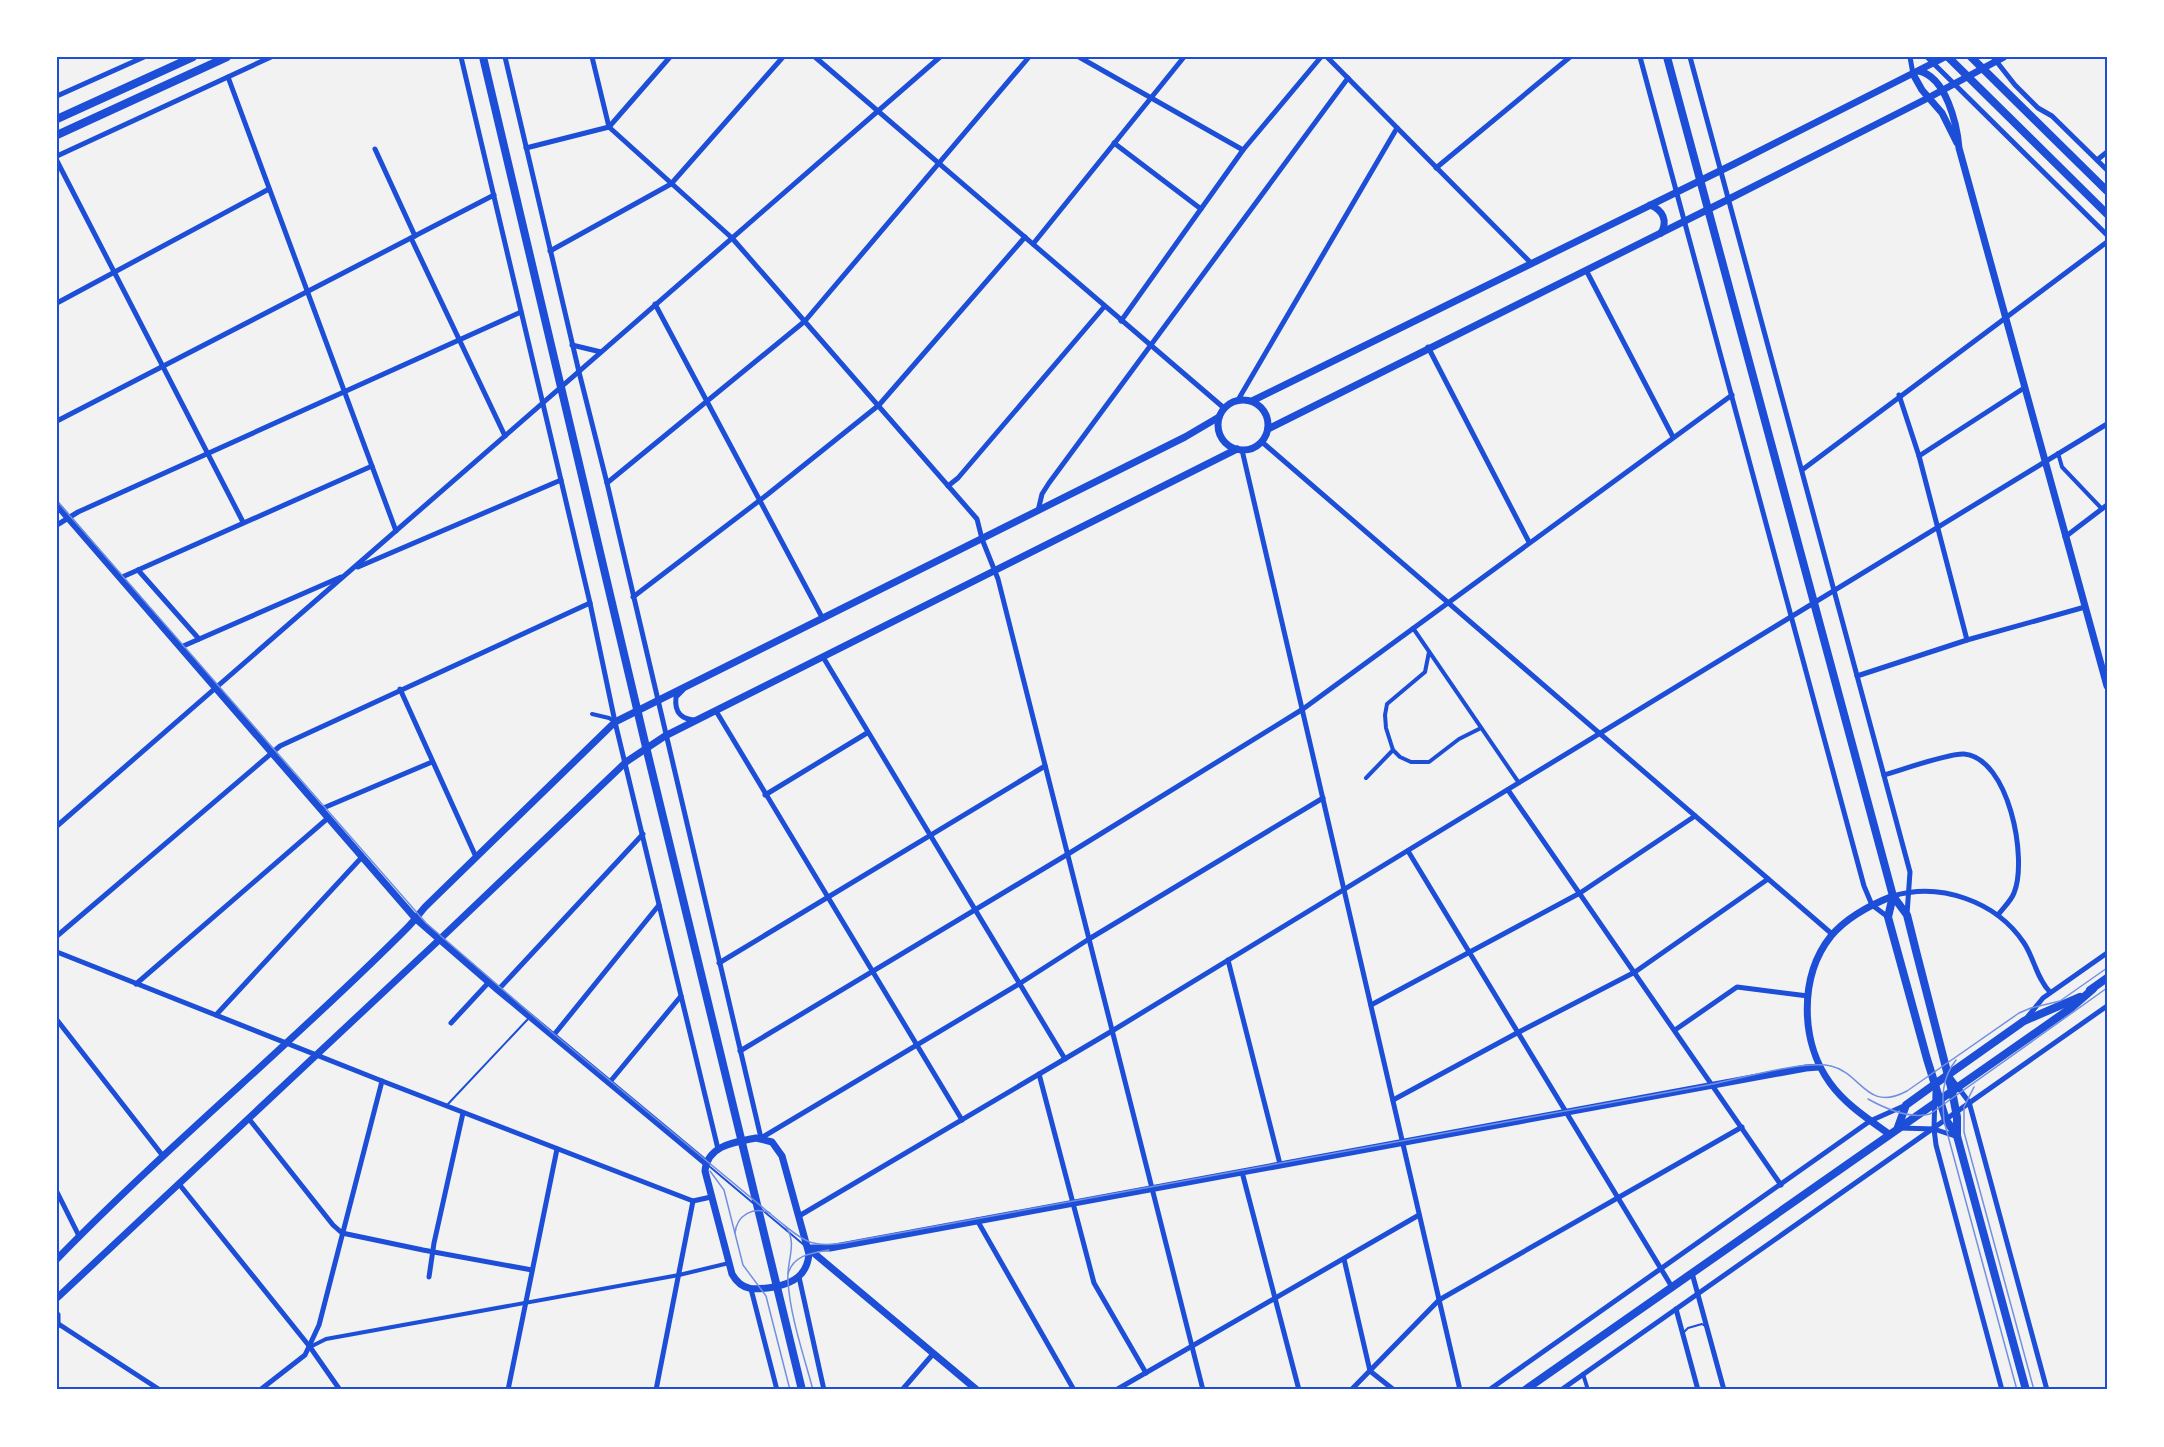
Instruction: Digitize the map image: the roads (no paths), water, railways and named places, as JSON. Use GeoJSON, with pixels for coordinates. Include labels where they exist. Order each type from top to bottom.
{"type":"FeatureCollection","features":[{"type":"Feature","properties":{"kind":"main road"},"geometry":{"type":"LineString","coordinates":[[57,119],[193,57]]}},
{"type":"Feature","properties":{"kind":"main road"},"geometry":{"type":"LineString","coordinates":[[57,135],[227,57]]}},
{"type":"Feature","properties":{"kind":"main road"},"geometry":{"type":"LineString","coordinates":[[483,57],[801,1390]]}},
{"type":"Feature","properties":{"kind":"main road"},"geometry":{"type":"LineString","coordinates":[[1667,57],[1893,896],[1906,915],[1948,1075],[1955,1089],[1957,1136],[2026,1390]]}},
{"type":"Feature","properties":{"kind":"main road"},"geometry":{"type":"LineString","coordinates":[[1947,57],[2107,214]]}},
{"type":"Feature","properties":{"kind":"main road"},"geometry":{"type":"LineString","coordinates":[[1971,57],[2107,191]]}},
{"type":"Feature","properties":{"kind":"main road"},"geometry":{"type":"LineString","coordinates":[[1893,896],[1888,917],[1935,1084],[1937,1101],[1957,1136]]}},
{"type":"Feature","properties":{"kind":"main road"},"geometry":{"type":"LineString","coordinates":[[1898,1128],[1906,1105],[1935,1084],[2024,1021],[2075,999],[2107,978]]}},
{"type":"Feature","properties":{"kind":"main road"},"geometry":{"type":"LineString","coordinates":[[1525,1390],[2071,1008],[2093,988]]}},
{"type":"Feature","properties":{"kind":"street"},"geometry":{"type":"LineString","coordinates":[[57,96],[144,57]]}},
{"type":"Feature","properties":{"kind":"street"},"geometry":{"type":"LineString","coordinates":[[57,156],[271,57]]}},
{"type":"Feature","properties":{"kind":"street"},"geometry":{"type":"LineString","coordinates":[[461,57],[590,603],[615,722],[718,1149]]}},
{"type":"Feature","properties":{"kind":"street"},"geometry":{"type":"LineString","coordinates":[[505,57],[761,1138]]}},
{"type":"Feature","properties":{"kind":"street"},"geometry":{"type":"LineString","coordinates":[[591,57],[609,127],[732,237],[977,519],[982,539],[995,570],[1203,1390]]}},
{"type":"Feature","properties":{"kind":"street"},"geometry":{"type":"LineString","coordinates":[[526,148],[609,127],[670,57]]}},
{"type":"Feature","properties":{"kind":"street"},"geometry":{"type":"LineString","coordinates":[[550,251],[671,184],[783,57]]}},
{"type":"Feature","properties":{"kind":"street"},"geometry":{"type":"LineString","coordinates":[[815,57],[1224,408]]}},
{"type":"Feature","properties":{"kind":"street"},"geometry":{"type":"LineString","coordinates":[[57,826],[940,57]]}},
{"type":"Feature","properties":{"kind":"street"},"geometry":{"type":"LineString","coordinates":[[607,483],[806,321],[1029,57]]}},
{"type":"Feature","properties":{"kind":"street"},"geometry":{"type":"LineString","coordinates":[[1033,244],[1184,57]]}},
{"type":"Feature","properties":{"kind":"street"},"geometry":{"type":"LineString","coordinates":[[1121,321],[1243,150],[1321,57]]}},
{"type":"Feature","properties":{"kind":"street"},"geometry":{"type":"LineString","coordinates":[[1327,57],[1531,263]]}},
{"type":"Feature","properties":{"kind":"street"},"geometry":{"type":"LineString","coordinates":[[1436,168],[1570,57]]}},
{"type":"Feature","properties":{"kind":"street"},"geometry":{"type":"LineString","coordinates":[[1640,57],[1864,886],[1872,905],[1888,917]]}},
{"type":"Feature","properties":{"kind":"street"},"geometry":{"type":"LineString","coordinates":[[1690,57],[1910,872],[1906,915]]}},
{"type":"Feature","properties":{"kind":"street"},"geometry":{"type":"LineString","coordinates":[[1910,57],[1928,98],[1942,113],[1959,148]]}},
{"type":"Feature","properties":{"kind":"street"},"geometry":{"type":"LineString","coordinates":[[1927,57],[2107,235]]}},
{"type":"Feature","properties":{"kind":"street"},"geometry":{"type":"LineString","coordinates":[[1238,400],[1252,401],[1947,57]]}},
{"type":"Feature","properties":{"kind":"street"},"geometry":{"type":"LineString","coordinates":[[1084,58],[1243,150]]}},
{"type":"Feature","properties":{"kind":"street"},"geometry":{"type":"LineString","coordinates":[[1268,429],[1942,91],[1998,58],[2008,77],[2022,92],[2038,108],[2052,116],[2107,170]]}},
{"type":"Feature","properties":{"kind":"street"},"geometry":{"type":"LineString","coordinates":[[1916,72],[1929,76],[1942,91],[1956,122],[1959,148],[2107,686]]}},
{"type":"Feature","properties":{"kind":"street"},"geometry":{"type":"LineString","coordinates":[[228,77],[396,531]]}},
{"type":"Feature","properties":{"kind":"street"},"geometry":{"type":"LineString","coordinates":[[1038,511],[1042,494],[1049,483],[1348,78]]}},
{"type":"Feature","properties":{"kind":"street"},"geometry":{"type":"LineString","coordinates":[[1397,129],[1238,400],[1224,408],[1218,424],[1222,438],[1239,449],[1303,709],[1460,1390]]}},
{"type":"Feature","properties":{"kind":"street"},"geometry":{"type":"LineString","coordinates":[[1114,143],[1202,209]]}},
{"type":"Feature","properties":{"kind":"street"},"geometry":{"type":"LineString","coordinates":[[375,149],[504,436]]}},
{"type":"Feature","properties":{"kind":"street"},"geometry":{"type":"LineString","coordinates":[[2097,160],[2107,152]]}},
{"type":"Feature","properties":{"kind":"street"},"geometry":{"type":"LineString","coordinates":[[57,161],[243,522]]}},
{"type":"Feature","properties":{"kind":"street"},"geometry":{"type":"LineString","coordinates":[[57,303],[269,189]]}},
{"type":"Feature","properties":{"kind":"street"},"geometry":{"type":"LineString","coordinates":[[57,421],[494,195]]}},
{"type":"Feature","properties":{"kind":"street"},"geometry":{"type":"LineString","coordinates":[[1650,205],[1660,210],[1664,217],[1661,233]]}},
{"type":"Feature","properties":{"kind":"street"},"geometry":{"type":"LineString","coordinates":[[633,597],[879,405],[1025,237]]}},
{"type":"Feature","properties":{"kind":"street"},"geometry":{"type":"LineString","coordinates":[[1802,470],[1899,395],[2107,242]]}},
{"type":"Feature","properties":{"kind":"street"},"geometry":{"type":"LineString","coordinates":[[1587,270],[1672,437]]}},
{"type":"Feature","properties":{"kind":"street"},"geometry":{"type":"LineString","coordinates":[[656,304],[823,619]]}},
{"type":"Feature","properties":{"kind":"street"},"geometry":{"type":"LineString","coordinates":[[948,486],[958,478],[1104,307]]}},
{"type":"Feature","properties":{"kind":"street"},"geometry":{"type":"LineString","coordinates":[[57,525],[68,517],[521,312]]}},
{"type":"Feature","properties":{"kind":"street"},"geometry":{"type":"LineString","coordinates":[[572,345],[601,352]]}},
{"type":"Feature","properties":{"kind":"street"},"geometry":{"type":"LineString","coordinates":[[1429,348],[1530,542]]}},
{"type":"Feature","properties":{"kind":"street"},"geometry":{"type":"LineString","coordinates":[[1918,456],[2024,388]]}},
{"type":"Feature","properties":{"kind":"street"},"geometry":{"type":"LineString","coordinates":[[740,1051],[1068,854],[1303,709],[1732,395]]}},
{"type":"Feature","properties":{"kind":"street"},"geometry":{"type":"LineString","coordinates":[[1899,395],[1918,456],[1967,640]]}},
{"type":"Feature","properties":{"kind":"street"},"geometry":{"type":"LineString","coordinates":[[57,1298],[440,940],[626,762],[666,736],[995,570],[1239,449],[1249,449],[1262,442],[1268,429],[1268,421],[1265,412],[1252,401]]}},
{"type":"Feature","properties":{"kind":"street"},"geometry":{"type":"LineString","coordinates":[[57,1259],[163,1156],[287,1043],[403,932],[476,857],[615,722],[1185,437],[1219,417]]}},
{"type":"Feature","properties":{"kind":"street"},"geometry":{"type":"LineString","coordinates":[[799,1216],[1112,1031],[2107,424]]}},
{"type":"Feature","properties":{"kind":"street"},"geometry":{"type":"LineString","coordinates":[[1262,442],[1832,934]]}},
{"type":"Feature","properties":{"kind":"street"},"geometry":{"type":"LineString","coordinates":[[2058,453],[2062,467],[2104,507],[2107,514]]}},
{"type":"Feature","properties":{"kind":"street"},"geometry":{"type":"LineString","coordinates":[[120,578],[372,466]]}},
{"type":"Feature","properties":{"kind":"street"},"geometry":{"type":"LineString","coordinates":[[354,568],[561,480]]}},
{"type":"Feature","properties":{"kind":"street"},"geometry":{"type":"LineString","coordinates":[[57,504],[415,918],[706,1163]]}},
{"type":"Feature","properties":{"kind":"street"},"geometry":{"type":"LineString","coordinates":[[2065,537],[2104,507]]}},
{"type":"Feature","properties":{"kind":"street"},"geometry":{"type":"LineString","coordinates":[[138,570],[199,639]]}},
{"type":"Feature","properties":{"kind":"street"},"geometry":{"type":"LineString","coordinates":[[181,647],[348,574]]}},
{"type":"Feature","properties":{"kind":"street"},"geometry":{"type":"LineString","coordinates":[[57,936],[280,746],[590,603]]}},
{"type":"Feature","properties":{"kind":"street"},"geometry":{"type":"LineString","coordinates":[[1857,676],[1967,640],[2085,607]]}},
{"type":"Feature","properties":{"kind":"street"},"geometry":{"type":"LineString","coordinates":[[1413,628],[1520,783]]}},
{"type":"Feature","properties":{"kind":"street"},"geometry":{"type":"LineString","coordinates":[[1430,652],[1425,672],[1388,704],[1385,715],[1386,728],[1393,750],[1400,757],[1411,762],[1429,762],[1459,739],[1482,728]]}},
{"type":"Feature","properties":{"kind":"street"},"geometry":{"type":"LineString","coordinates":[[823,657],[1065,1059]]}},
{"type":"Feature","properties":{"kind":"street"},"geometry":{"type":"LineString","coordinates":[[400,689],[476,857]]}},
{"type":"Feature","properties":{"kind":"street"},"geometry":{"type":"LineString","coordinates":[[684,689],[676,698],[676,711],[687,720],[698,720]]}},
{"type":"Feature","properties":{"kind":"street"},"geometry":{"type":"LineString","coordinates":[[716,711],[962,1120]]}},
{"type":"Feature","properties":{"kind":"street"},"geometry":{"type":"LineString","coordinates":[[592,714],[609,718],[615,722]]}},
{"type":"Feature","properties":{"kind":"street"},"geometry":{"type":"LineString","coordinates":[[765,795],[867,733]]}},
{"type":"Feature","properties":{"kind":"street"},"geometry":{"type":"LineString","coordinates":[[1366,778],[1393,750]]}},
{"type":"Feature","properties":{"kind":"street"},"geometry":{"type":"LineString","coordinates":[[1884,775],[1964,754],[1979,759],[1990,768],[2004,790],[2018,842],[2019,867],[2014,893],[1998,915]]}},
{"type":"Feature","properties":{"kind":"street"},"geometry":{"type":"LineString","coordinates":[[321,809],[432,762]]}},
{"type":"Feature","properties":{"kind":"street"},"geometry":{"type":"LineString","coordinates":[[719,963],[1045,766]]}},
{"type":"Feature","properties":{"kind":"street"},"geometry":{"type":"LineString","coordinates":[[1508,790],[1781,1185]]}},
{"type":"Feature","properties":{"kind":"street"},"geometry":{"type":"LineString","coordinates":[[761,1138],[772,1142],[782,1156],[808,1248],[808,1263],[799,1277],[788,1284],[752,1290],[736,1280],[711,1197],[705,1171],[706,1163],[718,1149],[742,1141],[761,1138],[1323,798]]}},
{"type":"Feature","properties":{"kind":"street"},"geometry":{"type":"LineString","coordinates":[[1371,1005],[1580,893],[1695,816]]}},
{"type":"Feature","properties":{"kind":"street"},"geometry":{"type":"LineString","coordinates":[[136,984],[328,818]]}},
{"type":"Feature","properties":{"kind":"street"},"geometry":{"type":"LineString","coordinates":[[498,990],[643,834]]}},
{"type":"Feature","properties":{"kind":"street"},"geometry":{"type":"LineString","coordinates":[[1408,851],[1672,1287]]}},
{"type":"Feature","properties":{"kind":"street"},"geometry":{"type":"LineString","coordinates":[[216,1015],[363,857]]}},
{"type":"Feature","properties":{"kind":"street"},"geometry":{"type":"LineString","coordinates":[[1393,1100],[1635,972],[1768,879]]}},
{"type":"Feature","properties":{"kind":"street"},"geometry":{"type":"LineString","coordinates":[[1889,1134],[1840,1096],[1819,1067],[1809,1035],[1808,996],[1815,967],[1832,934],[1845,922],[1872,905],[1910,891],[1924,890],[1969,900],[1998,915],[2024,942],[2044,986],[2050,992]]}},
{"type":"Feature","properties":{"kind":"street"},"geometry":{"type":"LineString","coordinates":[[553,1036],[659,905]]}},
{"type":"Feature","properties":{"kind":"street"},"geometry":{"type":"LineString","coordinates":[[57,951],[463,1113],[693,1201],[711,1197]]}},
{"type":"Feature","properties":{"kind":"street"},"geometry":{"type":"LineString","coordinates":[[2024,1021],[2050,992],[2107,953]]}},
{"type":"Feature","properties":{"kind":"street"},"geometry":{"type":"LineString","coordinates":[[1228,960],[1280,1164]]}},
{"type":"Feature","properties":{"kind":"street"},"geometry":{"type":"LineString","coordinates":[[451,1023],[489,982]]}},
{"type":"Feature","properties":{"kind":"street"},"geometry":{"type":"LineString","coordinates":[[1674,1030],[1737,987],[1808,996]]}},
{"type":"Feature","properties":{"kind":"street"},"geometry":{"type":"LineString","coordinates":[[609,1083],[681,996]]}},
{"type":"Feature","properties":{"kind":"street"},"geometry":{"type":"LineString","coordinates":[[1561,1390],[2107,1006]]}},
{"type":"Feature","properties":{"kind":"street"},"geometry":{"type":"LineString","coordinates":[[57,1020],[163,1156]]}},
{"type":"Feature","properties":{"kind":"street"},"geometry":{"type":"LineString","coordinates":[[808,1248],[830,1248],[1819,1067]]}},
{"type":"Feature","properties":{"kind":"street"},"geometry":{"type":"LineString","coordinates":[[1039,1074],[1094,1283],[1146,1373]]}},
{"type":"Feature","properties":{"kind":"street"},"geometry":{"type":"LineString","coordinates":[[260,1390],[305,1355],[319,1325],[382,1081]]}},
{"type":"Feature","properties":{"kind":"street"},"geometry":{"type":"LineString","coordinates":[[1955,1089],[1969,1102],[2047,1390]]}},
{"type":"Feature","properties":{"kind":"street"},"geometry":{"type":"LineString","coordinates":[[1937,1101],[1934,1129],[1936,1145],[2002,1390]]}},
{"type":"Feature","properties":{"kind":"street"},"geometry":{"type":"LineString","coordinates":[[1489,1390],[1870,1120],[1906,1105]]}},
{"type":"Feature","properties":{"kind":"street"},"geometry":{"type":"LineString","coordinates":[[429,1277],[432,1252],[463,1113]]}},
{"type":"Feature","properties":{"kind":"street"},"geometry":{"type":"LineString","coordinates":[[249,1119],[333,1225],[342,1233],[532,1270]]}},
{"type":"Feature","properties":{"kind":"street"},"geometry":{"type":"LineString","coordinates":[[1351,1390],[1439,1300],[1742,1127]]}},
{"type":"Feature","properties":{"kind":"street"},"geometry":{"type":"LineString","coordinates":[[1898,1128],[1934,1129],[1957,1136]]}},
{"type":"Feature","properties":{"kind":"street"},"geometry":{"type":"LineString","coordinates":[[508,1390],[558,1149]]}},
{"type":"Feature","properties":{"kind":"street"},"geometry":{"type":"LineString","coordinates":[[1242,1172],[1299,1390]]}},
{"type":"Feature","properties":{"kind":"street"},"geometry":{"type":"LineString","coordinates":[[180,1184],[310,1347],[340,1390]]}},
{"type":"Feature","properties":{"kind":"street"},"geometry":{"type":"LineString","coordinates":[[57,1192],[79,1236]]}},
{"type":"Feature","properties":{"kind":"street"},"geometry":{"type":"LineString","coordinates":[[656,1390],[693,1201]]}},
{"type":"Feature","properties":{"kind":"street"},"geometry":{"type":"LineString","coordinates":[[1116,1390],[1419,1215]]}},
{"type":"Feature","properties":{"kind":"street"},"geometry":{"type":"LineString","coordinates":[[977,1220],[1074,1390]]}},
{"type":"Feature","properties":{"kind":"street"},"geometry":{"type":"LineString","coordinates":[[808,1248],[977,1390]]}},
{"type":"Feature","properties":{"kind":"street"},"geometry":{"type":"LineString","coordinates":[[1344,1259],[1370,1371],[1394,1390]]}},
{"type":"Feature","properties":{"kind":"street"},"geometry":{"type":"LineString","coordinates":[[310,1347],[326,1339],[679,1275],[729,1263]]}},
{"type":"Feature","properties":{"kind":"street"},"geometry":{"type":"LineString","coordinates":[[1692,1273],[1724,1390]]}},
{"type":"Feature","properties":{"kind":"street"},"geometry":{"type":"LineString","coordinates":[[799,1277],[824,1390]]}},
{"type":"Feature","properties":{"kind":"street"},"geometry":{"type":"LineString","coordinates":[[752,1290],[777,1390]]}},
{"type":"Feature","properties":{"kind":"street"},"geometry":{"type":"LineString","coordinates":[[1676,1309],[1698,1390]]}},
{"type":"Feature","properties":{"kind":"street"},"geometry":{"type":"LineString","coordinates":[[57,1315],[57,1324],[160,1390]]}},
{"type":"Feature","properties":{"kind":"street"},"geometry":{"type":"LineString","coordinates":[[902,1390],[933,1353]]}},
{"type":"Feature","properties":{"kind":"street"},"geometry":{"type":"LineString","coordinates":[[1583,1374],[1588,1390]]}},
{"type":"Feature","properties":{"kind":"lane"},"geometry":{"type":"LineString","coordinates":[[446,1106],[530,1017]]}},
{"type":"Feature","properties":{"kind":"lane"},"geometry":{"type":"LineString","coordinates":[[706,1163],[808,1248]]}},
{"type":"Feature","properties":{"kind":"lane"},"geometry":{"type":"LineString","coordinates":[[1683,1335],[1688,1328],[1694,1325],[1702,1324],[1708,1331]]}},
{"type":"Feature","properties":{"kind":"tram line"},"geometry":{"type":"LineString","coordinates":[[57,501],[426,923],[554,1034],[779,1221],[802,1238],[815,1244],[844,1243],[1713,1084],[1790,1067],[1831,1066],[1850,1076],[1873,1095],[1893,1097],[1907,1091],[2019,1013],[2060,1001],[2107,968]]}},
{"type":"Feature","properties":{"kind":"tram line"},"geometry":{"type":"LineString","coordinates":[[1868,1099],[1899,1112],[1915,1115],[1930,1114],[2107,988]]}},
{"type":"Feature","properties":{"kind":"tram line"},"geometry":{"type":"LineString","coordinates":[[1956,1060],[1945,1082],[1944,1121],[2017,1390]]}},
{"type":"Feature","properties":{"kind":"tram line"},"geometry":{"type":"LineString","coordinates":[[1974,1087],[1964,1107],[1964,1132],[2034,1390]]}},
{"type":"Feature","properties":{"kind":"tram line"},"geometry":{"type":"LineString","coordinates":[[710,1171],[724,1190],[743,1265],[766,1296],[790,1390]]}},
{"type":"Feature","properties":{"kind":"tram line"},"geometry":{"type":"LineString","coordinates":[[735,1233],[739,1221],[747,1214],[758,1211],[770,1213]]}},
{"type":"Feature","properties":{"kind":"tram line"},"geometry":{"type":"LineString","coordinates":[[786,1227],[791,1240],[788,1274],[791,1308],[813,1390]]}},
{"type":"Feature","properties":{"kind":"tram line"},"geometry":{"type":"LineString","coordinates":[[788,1274],[794,1263],[804,1256],[829,1250]]}}]}
